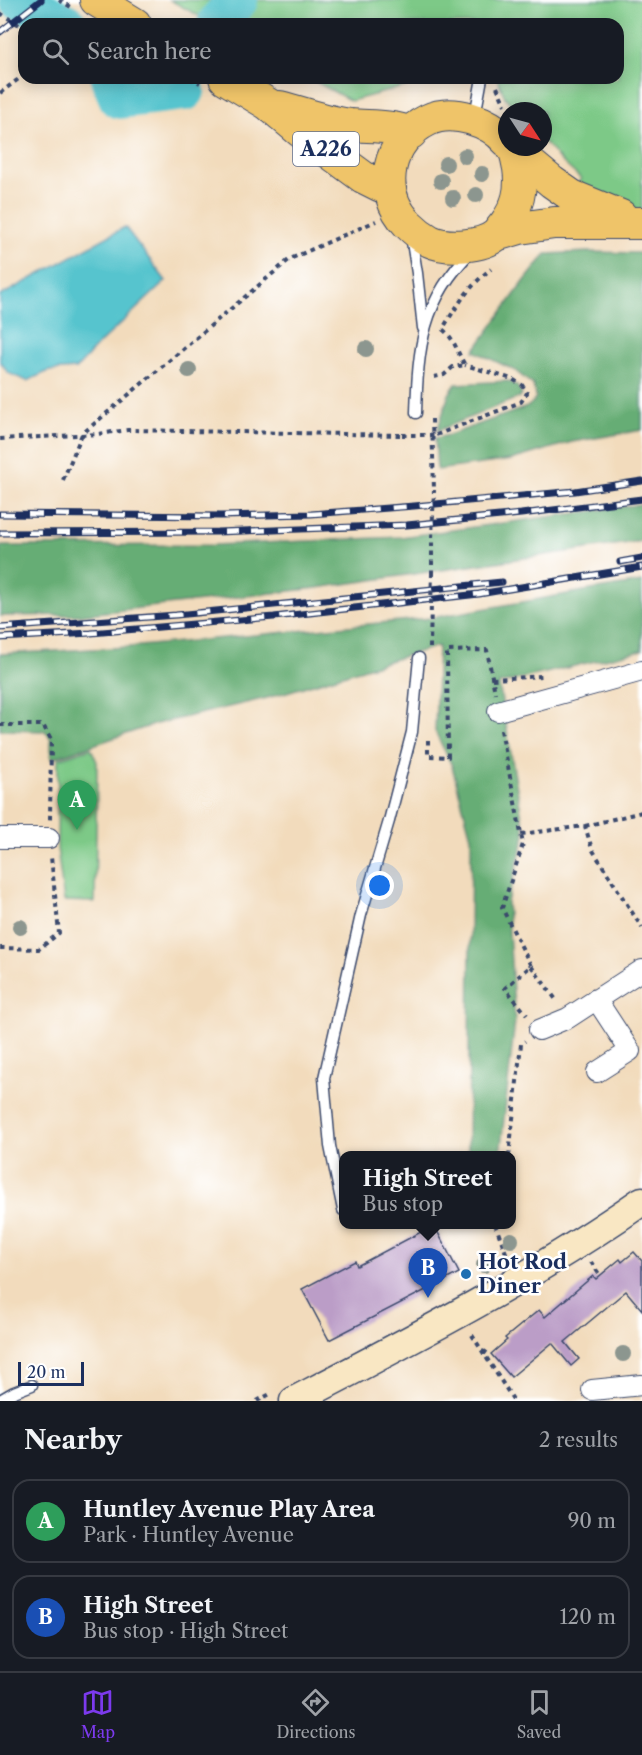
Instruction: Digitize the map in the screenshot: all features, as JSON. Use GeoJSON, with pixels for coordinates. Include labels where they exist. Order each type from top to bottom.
{"type":"FeatureCollection","features":[{"type":"Feature","properties":{"kind":"main road"},"geometry":{"type":"LineString","coordinates":[[96,0],[125,18]]}},
{"type":"Feature","properties":{"kind":"main road","name":"A226"},"geometry":{"type":"LineString","coordinates":[[219,84],[268,104],[329,121],[350,125],[393,127],[411,133]]}},
{"type":"Feature","properties":{"kind":"main road","name":"A226"},"geometry":{"type":"LineString","coordinates":[[268,104],[298,130],[363,177],[381,186],[386,215]]}},
{"type":"Feature","properties":{"kind":"main road"},"geometry":{"type":"LineString","coordinates":[[498,132],[474,119],[446,117],[429,120],[411,133],[396,151],[390,171],[386,215],[430,241],[492,247],[520,228],[554,223],[638,223]]}},
{"type":"Feature","properties":{"kind":"main road"},"geometry":{"type":"LineString","coordinates":[[492,247],[514,212],[520,194],[520,178],[514,156]]}},
{"type":"Feature","properties":{"kind":"main road"},"geometry":{"type":"LineString","coordinates":[[522,156],[572,196],[638,223]]}},
{"type":"Feature","properties":{"kind":"main road"},"geometry":{"type":"LineString","coordinates":[[294,1401],[517,1282],[642,1201]]}},
{"type":"Feature","properties":{"kind":"street"},"geometry":{"type":"LineString","coordinates":[[498,711],[642,671]]}},
{"type":"Feature","properties":{"kind":"street"},"geometry":{"type":"LineString","coordinates":[[0,838],[49,838]]}},
{"type":"Feature","properties":{"kind":"street"},"geometry":{"type":"LineString","coordinates":[[539,1030],[568,1017],[642,970]]}},
{"type":"Feature","properties":{"kind":"street"},"geometry":{"type":"LineString","coordinates":[[596,999],[630,1051],[597,1072]]}},
{"type":"Feature","properties":{"kind":"street"},"geometry":{"type":"LineString","coordinates":[[592,1390],[642,1385]]}},
{"type":"Feature","properties":{"kind":"lane"},"geometry":{"type":"LineString","coordinates":[[474,119],[481,84]]}},
{"type":"Feature","properties":{"kind":"lane"},"geometry":{"type":"LineString","coordinates":[[386,215],[417,273],[423,331],[416,413]]}},
{"type":"Feature","properties":{"kind":"lane"},"geometry":{"type":"LineString","coordinates":[[423,331],[433,306],[450,276],[492,247]]}},
{"type":"Feature","properties":{"kind":"lane"},"geometry":{"type":"LineString","coordinates":[[339,1190],[330,1146],[324,1078],[360,915],[389,821],[412,732],[418,658]]}},
{"type":"Feature","properties":{"kind":"lane"},"geometry":{"type":"LineString","coordinates":[[0,1400],[32,1385]]}},
{"type":"Feature","properties":{"kind":"path"},"geometry":{"type":"LineString","coordinates":[[0,14],[18,24]]}},
{"type":"Feature","properties":{"kind":"path"},"geometry":{"type":"LineString","coordinates":[[0,93],[18,80]]}},
{"type":"Feature","properties":{"kind":"path"},"geometry":{"type":"LineString","coordinates":[[496,85],[504,102]]}},
{"type":"Feature","properties":{"kind":"path"},"geometry":{"type":"LineString","coordinates":[[63,480],[82,434],[290,259],[386,215]]}},
{"type":"Feature","properties":{"kind":"path"},"geometry":{"type":"LineString","coordinates":[[446,314],[437,335],[455,306],[482,276],[492,247]]}},
{"type":"Feature","properties":{"kind":"path"},"geometry":{"type":"LineString","coordinates":[[442,329],[452,338],[465,365]]}},
{"type":"Feature","properties":{"kind":"path"},"geometry":{"type":"LineString","coordinates":[[0,439],[98,434],[128,430],[436,435],[521,402],[527,393],[522,385],[512,379],[465,365],[453,367],[440,377],[431,376]]}},
{"type":"Feature","properties":{"kind":"path"},"geometry":{"type":"LineString","coordinates":[[430,653],[434,490]]}},
{"type":"Feature","properties":{"kind":"path"},"geometry":{"type":"LineString","coordinates":[[428,733],[428,756],[448,757],[447,651],[487,650],[523,844],[502,908],[531,966],[568,1017]]}},
{"type":"Feature","properties":{"kind":"path"},"geometry":{"type":"LineString","coordinates":[[0,725],[43,725],[51,739],[49,838],[59,933],[39,949],[0,948]]}},
{"type":"Feature","properties":{"kind":"path"},"geometry":{"type":"LineString","coordinates":[[521,834],[585,826],[642,812]]}},
{"type":"Feature","properties":{"kind":"path"},"geometry":{"type":"LineString","coordinates":[[585,826],[591,849],[642,928]]}},
{"type":"Feature","properties":{"kind":"path"},"geometry":{"type":"LineString","coordinates":[[509,1151],[521,1044],[539,1030],[505,988],[531,966]]}},
{"type":"Feature","properties":{"kind":"path"},"geometry":{"type":"LineString","coordinates":[[497,1229],[517,1282]]}},
{"type":"Feature","properties":{"kind":"path"},"geometry":{"type":"LineString","coordinates":[[471,1332],[514,1401]]}},
{"type":"Feature","properties":{"kind":"path"},"geometry":{"type":"LineString","coordinates":[[484,1354],[489,1347]]}},
{"type":"Feature","properties":{"kind":"green space"},"geometry":{"type":"Polygon","coordinates":[[[170,0],[642,0],[642,211],[576,186],[581,179],[552,151],[552,102],[509,102],[500,84],[624,84],[624,18],[202,18],[170,0]]]}},
{"type":"Feature","properties":{"kind":"green space"},"geometry":{"type":"Polygon","coordinates":[[[320,84],[415,84],[351,101],[320,84]]]}},
{"type":"Feature","properties":{"kind":"green space"},"geometry":{"type":"Polygon","coordinates":[[[642,253],[642,430],[572,442],[511,460],[437,470],[435,438],[527,407],[533,402],[536,397],[533,385],[514,370],[474,351],[546,254],[642,253]]]}},
{"type":"Feature","properties":{"kind":"green space"},"geometry":{"type":"Polygon","coordinates":[[[508,381],[517,386],[522,394],[520,397],[437,431],[449,394],[456,384],[508,381]]]}},
{"type":"Feature","properties":{"kind":"green space"},"geometry":{"type":"Polygon","coordinates":[[[642,504],[642,541],[317,588],[78,615],[0,616],[0,546],[213,545],[401,537],[642,504]]]}},
{"type":"Feature","properties":{"kind":"green space"},"geometry":{"type":"Polygon","coordinates":[[[642,582],[642,650],[499,684],[525,835],[507,902],[515,1021],[500,1151],[468,1151],[471,837],[452,766],[435,731],[438,646],[267,698],[156,724],[51,759],[51,739],[45,731],[0,730],[0,654],[129,647],[431,618],[642,582]]]}},
{"type":"Feature","properties":{"kind":"green space"},"geometry":{"type":"Polygon","coordinates":[[[91,748],[97,762],[95,902],[64,901],[57,848],[58,759],[91,748]]]}},
{"type":"Feature","properties":{"kind":"water"},"geometry":{"type":"Polygon","coordinates":[[[125,227],[166,281],[100,343],[76,369],[49,371],[27,381],[8,373],[0,361],[0,296],[125,227]]]}},
{"type":"Feature","properties":{"kind":"building"},"geometry":{"type":"Polygon","coordinates":[[[426,1229],[436,1229],[459,1273],[329,1340],[302,1289],[355,1261],[357,1266],[426,1229]]]}},
{"type":"Feature","properties":{"kind":"building"},"geometry":{"type":"Polygon","coordinates":[[[634,1252],[642,1261],[642,1310],[626,1291],[565,1342],[579,1359],[571,1366],[552,1343],[511,1377],[491,1354],[507,1340],[505,1338],[539,1310],[545,1317],[593,1276],[596,1279],[620,1259],[622,1262],[634,1252]]]}},
{"type":"Feature","properties":{"kind":"waterway"},"geometry":{"type":"LineString","coordinates":[[19,0],[55,18]]}},
{"type":"Feature","properties":{"kind":"waterway"},"geometry":{"type":"LineString","coordinates":[[221,18],[238,0]]}},
{"type":"Feature","properties":{"kind":"waterway"},"geometry":{"type":"LineString","coordinates":[[113,84],[119,99],[185,91]]}},
{"type":"Feature","properties":{"kind":"railway"},"geometry":{"type":"LineString","coordinates":[[0,32],[41,0]]}},
{"type":"Feature","properties":{"kind":"railway"},"geometry":{"type":"LineString","coordinates":[[0,514],[221,516],[311,514],[575,491],[642,481]]}},
{"type":"Feature","properties":{"kind":"railway"},"geometry":{"type":"LineString","coordinates":[[0,533],[217,532],[407,525],[642,499]]}},
{"type":"Feature","properties":{"kind":"railway"},"geometry":{"type":"LineString","coordinates":[[620,562],[642,558]]}},
{"type":"Feature","properties":{"kind":"railway"},"geometry":{"type":"LineString","coordinates":[[0,638],[91,633],[274,617],[479,594],[642,567]]}},
{"type":"Feature","properties":{"kind":"railway"},"geometry":{"type":"LineString","coordinates":[[0,628],[176,615],[502,582]]}},
{"type":"Feature","properties":{"kind":"place","name":"Huntley Avenue Play Area"},"geometry":{"type":"Point","coordinates":[77,830]}},
{"type":"Feature","properties":{"kind":"place","name":"Hot Rod Diner"},"geometry":{"type":"Point","coordinates":[466,1274]}},
{"type":"Feature","properties":{"kind":"place","name":"High Street"},"geometry":{"type":"Point","coordinates":[428,1298]}}]}
